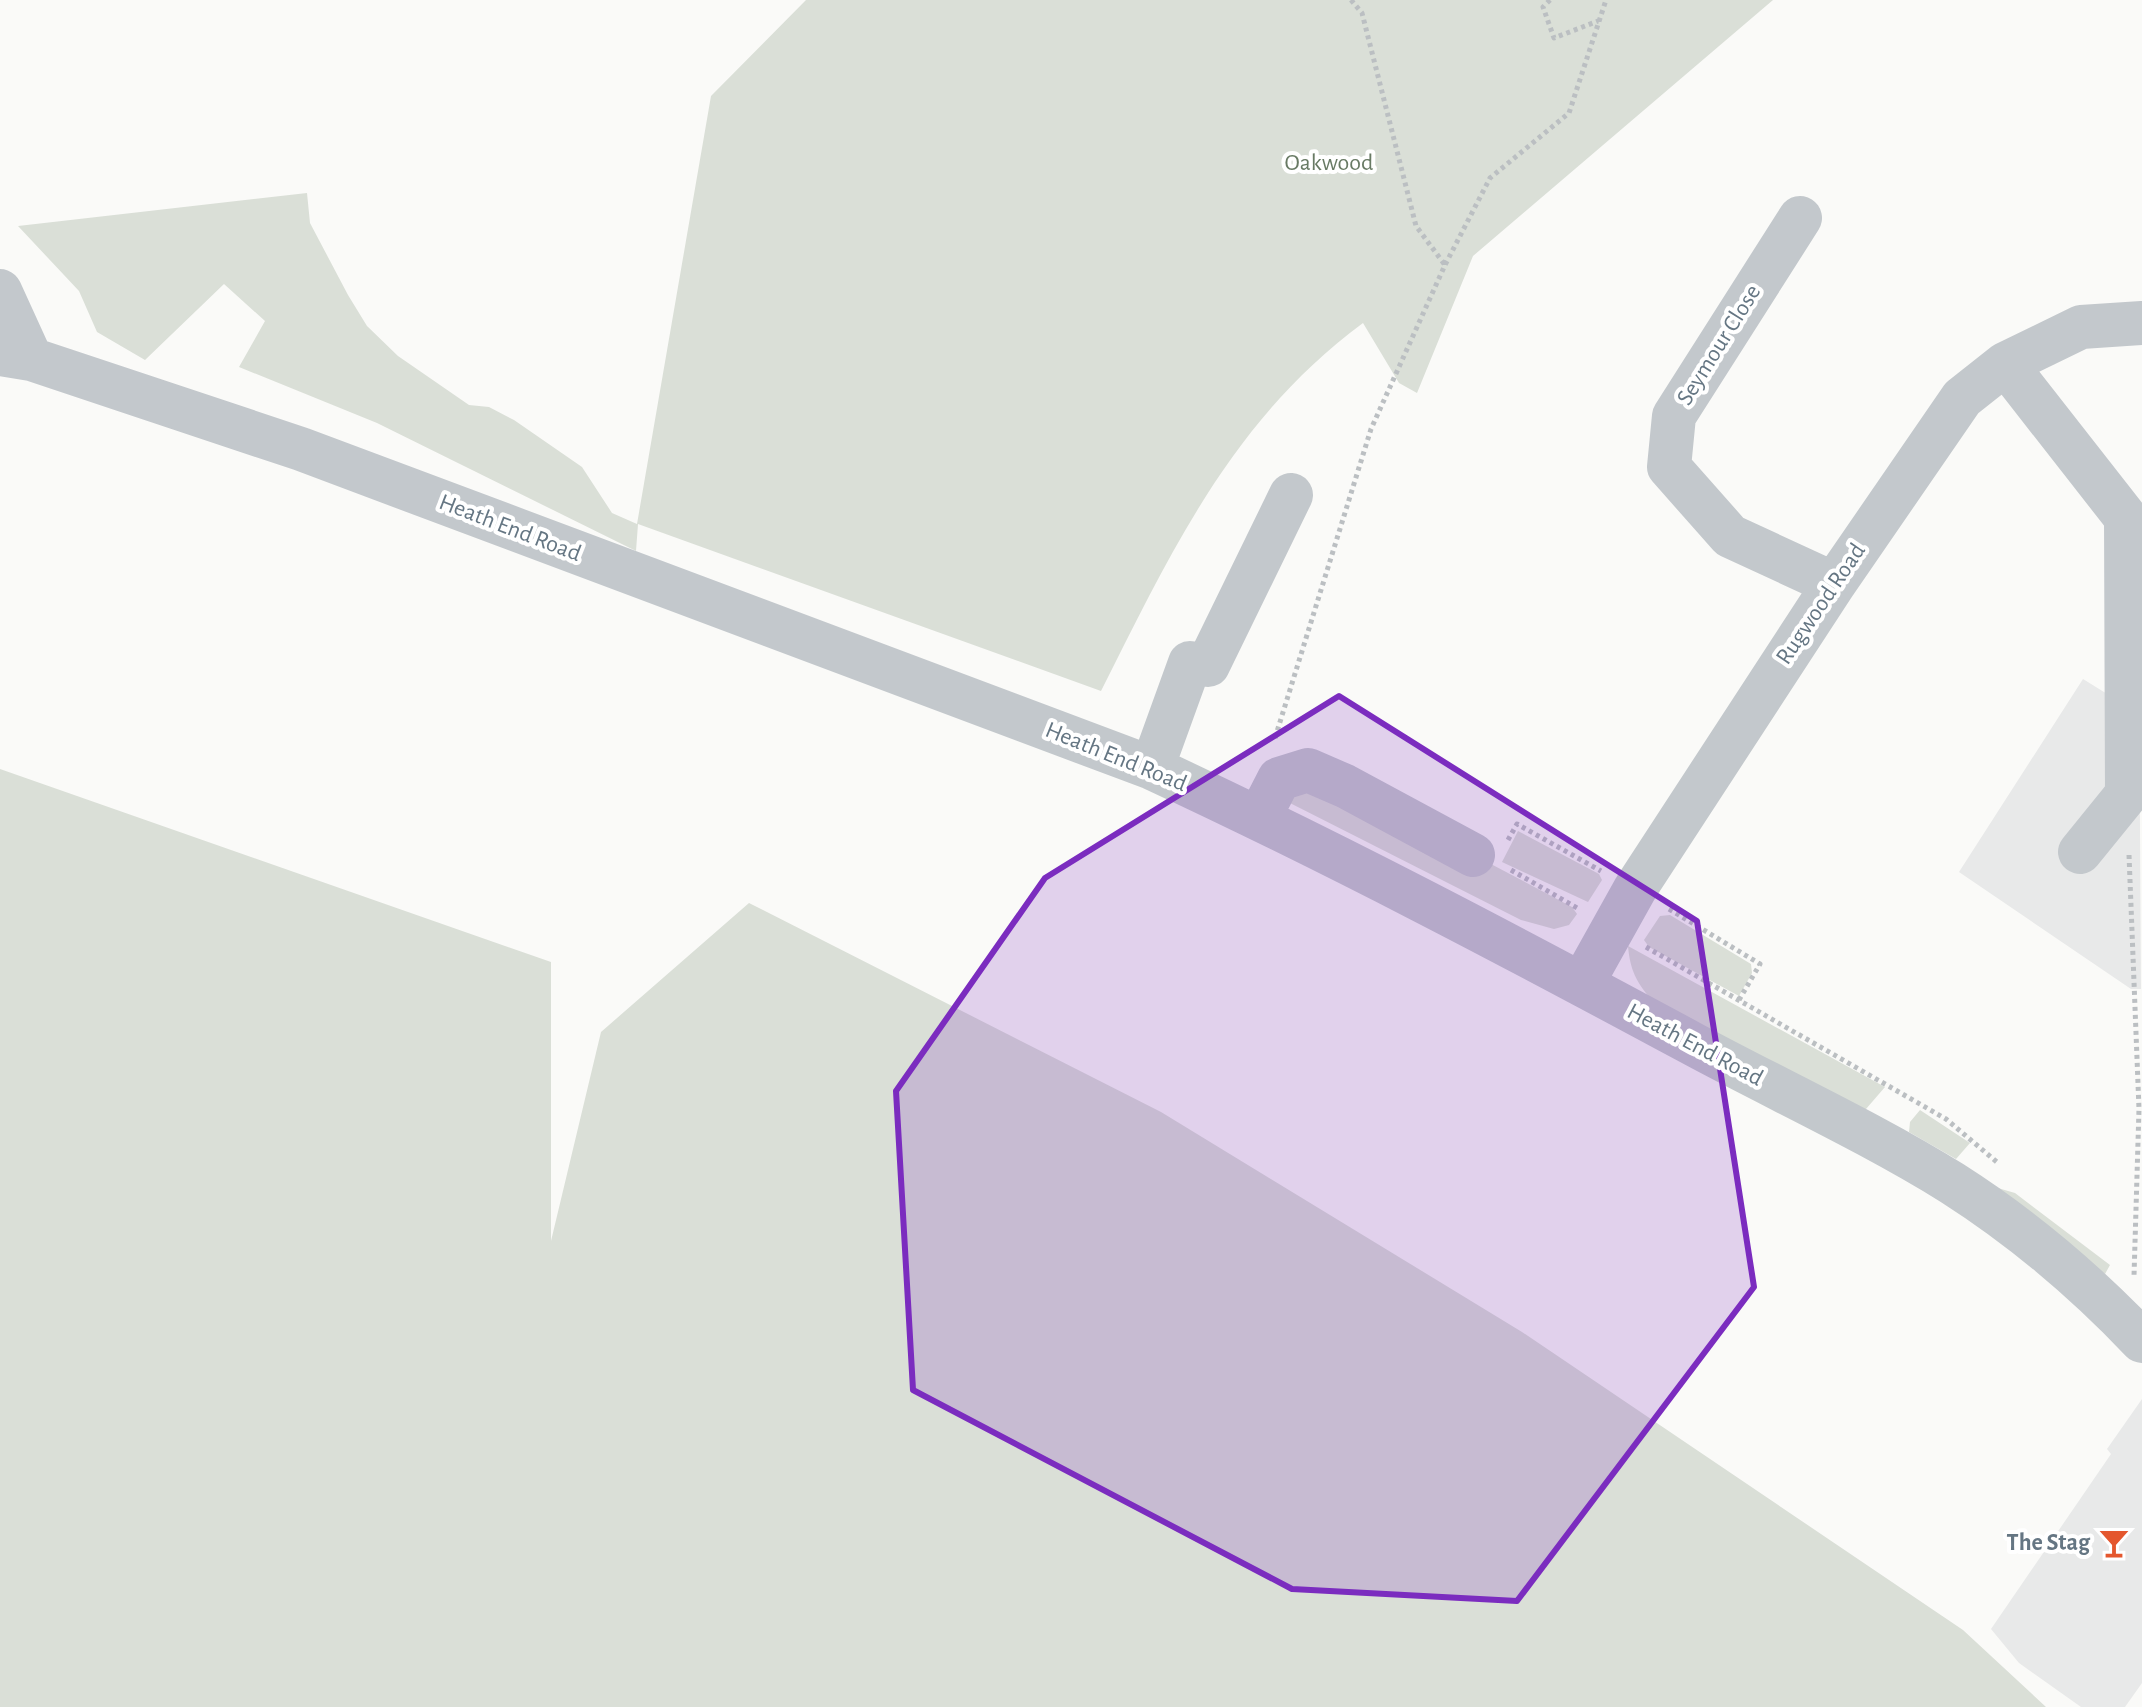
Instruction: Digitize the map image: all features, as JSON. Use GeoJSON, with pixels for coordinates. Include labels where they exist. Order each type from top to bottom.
{"type":"FeatureCollection","features":[{"type":"Feature","properties":{"kind":"street","name":"Seymour Close"},"geometry":{"type":"LineString","coordinates":[[1800,218],[1674,416],[1669,467],[1730,536],[1834,584]]}},
{"type":"Feature","properties":{"kind":"street"},"geometry":{"type":"LineString","coordinates":[[0,291],[16,356]]}},
{"type":"Feature","properties":{"kind":"street","name":"Rugwood Road"},"geometry":{"type":"LineString","coordinates":[[1582,984],[1613,928],[1834,584],[1962,398],[2005,364],[2081,327],[2142,323]]}},
{"type":"Feature","properties":{"kind":"street","name":"Heath End Road"},"geometry":{"type":"LineString","coordinates":[[16,356],[301,449],[1152,768],[1259,818],[1582,984],[1951,1183],[2017,1229],[2114,1312],[2142,1341]]}},
{"type":"Feature","properties":{"kind":"street"},"geometry":{"type":"LineString","coordinates":[[2018,380],[2126,518],[2127,794],[2080,852]]}},
{"type":"Feature","properties":{"kind":"street"},"geometry":{"type":"LineString","coordinates":[[1152,768],[1190,663],[1208,665],[1291,495]]}},
{"type":"Feature","properties":{"kind":"street"},"geometry":{"type":"LineString","coordinates":[[1259,818],[1279,779],[1308,770],[1491,862]]}},
{"type":"Feature","properties":{"kind":"path"},"geometry":{"type":"LineString","coordinates":[[1351,0],[1362,13],[1416,226],[1445,265]]}},
{"type":"Feature","properties":{"kind":"path"},"geometry":{"type":"LineString","coordinates":[[1550,0],[1543,7],[1554,38],[1599,20]]}},
{"type":"Feature","properties":{"kind":"path"},"geometry":{"type":"LineString","coordinates":[[1275,739],[1371,429],[1445,265],[1490,178],[1569,113],[1606,0]]}},
{"type":"Feature","properties":{"kind":"path"},"geometry":{"type":"LineString","coordinates":[[2123,1263],[2136,1272],[2139,1109],[2127,794]]}},
{"type":"Feature","properties":{"kind":"path"},"geometry":{"type":"LineString","coordinates":[[1491,862],[1613,928],[1946,1119],[1994,1157],[2000,1168]]}},
{"type":"Feature","properties":{"kind":"highlighted area"},"geometry":{"type":"Polygon","coordinates":[[[1339,696],[1697,921],[1754,1287],[1517,1601],[1292,1589],[913,1390],[896,1091],[1045,878],[1339,696]]]}},
{"type":"Feature","properties":{"kind":"shaded area"},"geometry":{"type":"Polygon","coordinates":[[[2138,512],[2141,989],[2131,989],[1959,872],[2083,679],[2112,697],[2138,512]]]}},
{"type":"Feature","properties":{"kind":"shaded area"},"geometry":{"type":"Polygon","coordinates":[[[2142,1399],[2142,1683],[2125,1707],[2081,1707],[2019,1663],[1991,1629],[2111,1454],[2107,1449],[2142,1399]]]}},
{"type":"Feature","properties":{"kind":"green space","name":"Oakwood"},"geometry":{"type":"Polygon","coordinates":[[[806,0],[1773,0],[1473,256],[1417,393],[1399,383],[1363,323],[1317,361],[1277,401],[1210,490],[1181,538],[1101,691],[638,524],[636,551],[377,423],[239,367],[265,321],[224,284],[145,360],[97,332],[79,291],[18,226],[307,193],[310,223],[367,326],[398,356],[469,405],[489,407],[514,420],[582,467],[612,513],[637,524],[711,96],[806,0]]]}},
{"type":"Feature","properties":{"kind":"green space"},"geometry":{"type":"Polygon","coordinates":[[[0,769],[551,962],[551,1241],[601,1032],[749,903],[1161,1112],[1522,1332],[1963,1630],[2046,1707],[0,1707],[0,769]]]}},
{"type":"Feature","properties":{"kind":"green space"},"geometry":{"type":"Polygon","coordinates":[[[1291,784],[1489,863],[1572,907],[1577,914],[1569,925],[1554,929],[1521,920],[1286,801],[1291,784]]]}},
{"type":"Feature","properties":{"kind":"green space"},"geometry":{"type":"Polygon","coordinates":[[[1518,831],[1599,874],[1602,880],[1588,902],[1502,862],[1518,831]]]}},
{"type":"Feature","properties":{"kind":"green space"},"geometry":{"type":"Polygon","coordinates":[[[1670,915],[1751,964],[1752,973],[1739,996],[1649,947],[1644,940],[1660,916],[1670,915]]]}},
{"type":"Feature","properties":{"kind":"green space"},"geometry":{"type":"Polygon","coordinates":[[[1628,946],[1885,1087],[1866,1109],[1858,1109],[1651,999],[1635,975],[1628,946]]]}},
{"type":"Feature","properties":{"kind":"green space"},"geometry":{"type":"Polygon","coordinates":[[[1920,1110],[1970,1143],[1956,1159],[1909,1132],[1910,1122],[1920,1110]]]}},
{"type":"Feature","properties":{"kind":"green space"},"geometry":{"type":"Polygon","coordinates":[[[1984,1184],[2015,1193],[2110,1265],[2105,1274],[1984,1184]]]}},
{"type":"Feature","properties":{"kind":"place","name":"The Stag"},"geometry":{"type":"Point","coordinates":[2114,1543]}}]}
